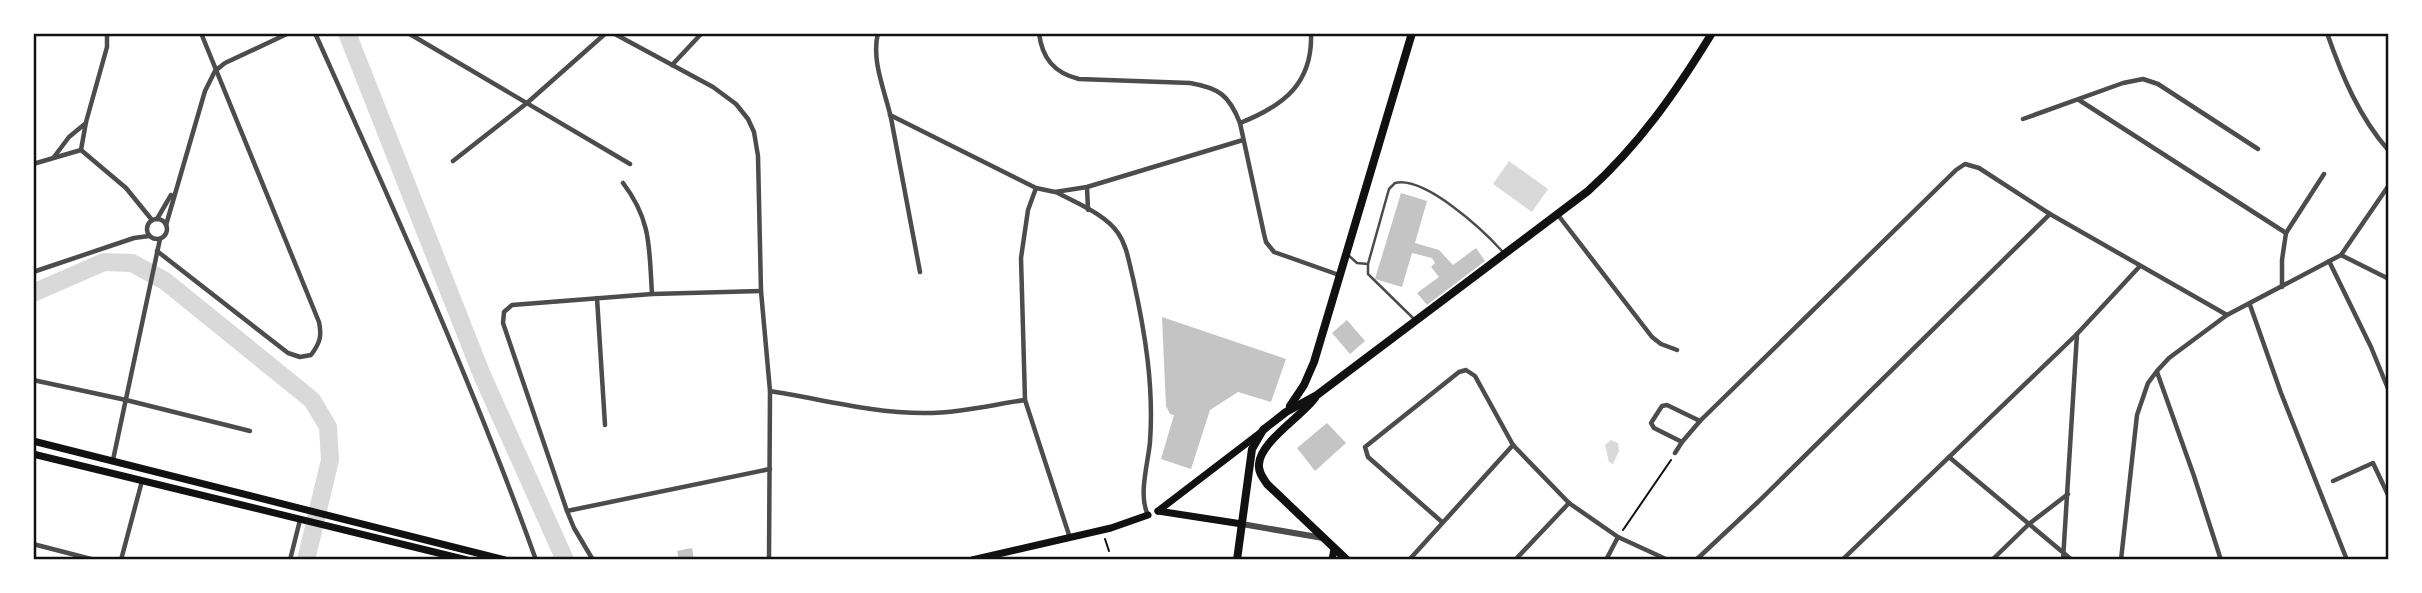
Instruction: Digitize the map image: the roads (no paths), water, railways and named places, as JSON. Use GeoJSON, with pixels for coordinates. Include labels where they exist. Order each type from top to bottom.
{"type":"FeatureCollection","features":[{"type":"Feature","properties":{"kind":"main road"},"geometry":{"type":"LineString","coordinates":[[1286,412],[1307,380],[1341,275],[1412,33]]}},
{"type":"Feature","properties":{"kind":"main road"},"geometry":{"type":"LineString","coordinates":[[1158,511],[1286,412],[1317,395],[1558,215],[1603,177],[1639,141],[1664,108],[1710,34]]}},
{"type":"Feature","properties":{"kind":"main road"},"geometry":{"type":"LineString","coordinates":[[1317,395],[1306,411],[1263,452],[1259,467],[1267,484],[1347,560]]}},
{"type":"Feature","properties":{"kind":"main road"},"geometry":{"type":"LineString","coordinates":[[1237,560],[1250,453],[1264,430]]}},
{"type":"Feature","properties":{"kind":"main road"},"geometry":{"type":"LineString","coordinates":[[33,440],[505,560]]}},
{"type":"Feature","properties":{"kind":"main road"},"geometry":{"type":"LineString","coordinates":[[33,454],[467,560]]}},
{"type":"Feature","properties":{"kind":"main road"},"geometry":{"type":"LineString","coordinates":[[1158,511],[1242,524]]}},
{"type":"Feature","properties":{"kind":"main road"},"geometry":{"type":"LineString","coordinates":[[972,560],[1102,530],[1148,516]]}},
{"type":"Feature","properties":{"kind":"main road"},"geometry":{"type":"LineString","coordinates":[[1332,560],[1334,549]]}},
{"type":"Feature","properties":{"kind":"street"},"geometry":{"type":"LineString","coordinates":[[81,150],[107,47],[107,33]]}},
{"type":"Feature","properties":{"kind":"street"},"geometry":{"type":"LineString","coordinates":[[157,251],[289,353],[300,357],[311,355],[319,345],[320,322],[201,33]]}},
{"type":"Feature","properties":{"kind":"street"},"geometry":{"type":"LineString","coordinates":[[33,272],[134,238],[167,231],[175,188],[205,91],[215,71],[231,59],[289,33]]}},
{"type":"Feature","properties":{"kind":"street"},"geometry":{"type":"LineString","coordinates":[[315,33],[430,295],[512,493],[536,560]]}},
{"type":"Feature","properties":{"kind":"street"},"geometry":{"type":"LineString","coordinates":[[408,33],[630,164]]}},
{"type":"Feature","properties":{"kind":"street"},"geometry":{"type":"LineString","coordinates":[[453,161],[527,103],[606,33]]}},
{"type":"Feature","properties":{"kind":"street"},"geometry":{"type":"LineString","coordinates":[[613,33],[713,87],[736,104],[754,132],[758,156],[761,291],[770,391],[769,560]]}},
{"type":"Feature","properties":{"kind":"street"},"geometry":{"type":"LineString","coordinates":[[672,65],[702,33]]}},
{"type":"Feature","properties":{"kind":"street"},"geometry":{"type":"LineString","coordinates":[[878,33],[877,54],[920,272]]}},
{"type":"Feature","properties":{"kind":"street"},"geometry":{"type":"LineString","coordinates":[[1039,33],[1048,60],[1068,76],[1208,86],[1224,96],[1235,110],[1240,123],[1264,234],[1270,248],[1279,255],[1341,275]]}},
{"type":"Feature","properties":{"kind":"street"},"geometry":{"type":"LineString","coordinates":[[1240,123],[1269,112],[1293,89],[1308,65],[1311,33]]}},
{"type":"Feature","properties":{"kind":"street"},"geometry":{"type":"LineString","coordinates":[[2327,33],[2352,97],[2370,129],[2389,151]]}},
{"type":"Feature","properties":{"kind":"street"},"geometry":{"type":"LineString","coordinates":[[2024,119],[2123,83],[2150,80],[2258,149]]}},
{"type":"Feature","properties":{"kind":"street"},"geometry":{"type":"LineString","coordinates":[[2079,100],[2286,233]]}},
{"type":"Feature","properties":{"kind":"street"},"geometry":{"type":"LineString","coordinates":[[890,115],[1036,188],[1055,192],[1109,223],[1118,233],[1126,251],[1144,329],[1151,412],[1144,503],[1148,516],[1158,511]]}},
{"type":"Feature","properties":{"kind":"street"},"geometry":{"type":"LineString","coordinates":[[54,157],[69,136],[86,122]]}},
{"type":"Feature","properties":{"kind":"street"},"geometry":{"type":"LineString","coordinates":[[1055,192],[1087,187],[1243,141]]}},
{"type":"Feature","properties":{"kind":"street"},"geometry":{"type":"LineString","coordinates":[[33,164],[81,150]]}},
{"type":"Feature","properties":{"kind":"street"},"geometry":{"type":"LineString","coordinates":[[81,150],[126,188],[154,219],[166,225]]}},
{"type":"Feature","properties":{"kind":"street"},"geometry":{"type":"LineString","coordinates":[[1675,453],[1700,421],[1965,164],[1979,168],[2050,214],[2227,315]]}},
{"type":"Feature","properties":{"kind":"street"},"geometry":{"type":"LineString","coordinates":[[2283,287],[2282,260],[2286,233],[2324,174]]}},
{"type":"Feature","properties":{"kind":"street"},"geometry":{"type":"LineString","coordinates":[[623,183],[636,200],[647,228],[652,294]]}},
{"type":"Feature","properties":{"kind":"street"},"geometry":{"type":"LineString","coordinates":[[2121,560],[2137,415],[2148,383],[2169,358],[2227,315],[2341,256],[2389,185]]}},
{"type":"Feature","properties":{"kind":"street"},"geometry":{"type":"LineString","coordinates":[[1087,187],[1088,210]]}},
{"type":"Feature","properties":{"kind":"street"},"geometry":{"type":"LineString","coordinates":[[113,460],[155,265],[157,251],[148,225],[175,188]]}},
{"type":"Feature","properties":{"kind":"street"},"geometry":{"type":"LineString","coordinates":[[1036,188],[1028,210],[1021,258],[1025,400],[1070,538]]}},
{"type":"Feature","properties":{"kind":"street"},"geometry":{"type":"LineString","coordinates":[[1696,560],[2050,214]]}},
{"type":"Feature","properties":{"kind":"street"},"geometry":{"type":"LineString","coordinates":[[1558,215],[1652,337],[1677,350]]}},
{"type":"Feature","properties":{"kind":"street"},"geometry":{"type":"LineString","coordinates":[[2341,256],[2389,279]]}},
{"type":"Feature","properties":{"kind":"street"},"geometry":{"type":"LineString","coordinates":[[2329,261],[2389,391]]}},
{"type":"Feature","properties":{"kind":"street"},"geometry":{"type":"LineString","coordinates":[[1842,560],[2077,334],[2140,266]]}},
{"type":"Feature","properties":{"kind":"street"},"geometry":{"type":"LineString","coordinates":[[593,560],[567,511],[503,323],[504,312],[512,305],[597,298],[761,291]]}},
{"type":"Feature","properties":{"kind":"street"},"geometry":{"type":"LineString","coordinates":[[597,298],[605,425]]}},
{"type":"Feature","properties":{"kind":"street"},"geometry":{"type":"LineString","coordinates":[[2250,305],[2281,393],[2347,560]]}},
{"type":"Feature","properties":{"kind":"street"},"geometry":{"type":"LineString","coordinates":[[2063,560],[2077,334]]}},
{"type":"Feature","properties":{"kind":"street"},"geometry":{"type":"LineString","coordinates":[[1442,522],[1368,457],[1365,450],[1367,444],[1459,372],[1469,371],[1475,376],[1513,445],[1569,503],[1619,537],[1668,560]]}},
{"type":"Feature","properties":{"kind":"street"},"geometry":{"type":"LineString","coordinates":[[2157,371],[2221,560]]}},
{"type":"Feature","properties":{"kind":"street"},"geometry":{"type":"LineString","coordinates":[[33,380],[250,431]]}},
{"type":"Feature","properties":{"kind":"street"},"geometry":{"type":"LineString","coordinates":[[770,391],[872,409],[924,413],[1025,400]]}},
{"type":"Feature","properties":{"kind":"street"},"geometry":{"type":"LineString","coordinates":[[1682,442],[1651,424],[1662,406],[1667,404],[1700,421]]}},
{"type":"Feature","properties":{"kind":"street"},"geometry":{"type":"LineString","coordinates":[[1409,560],[1513,445]]}},
{"type":"Feature","properties":{"kind":"street"},"geometry":{"type":"LineString","coordinates":[[1949,457],[2072,560]]}},
{"type":"Feature","properties":{"kind":"street"},"geometry":{"type":"LineString","coordinates":[[2333,481],[2373,463],[2389,497]]}},
{"type":"Feature","properties":{"kind":"street"},"geometry":{"type":"LineString","coordinates":[[567,511],[770,469]]}},
{"type":"Feature","properties":{"kind":"street"},"geometry":{"type":"LineString","coordinates":[[121,560],[142,480]]}},
{"type":"Feature","properties":{"kind":"street"},"geometry":{"type":"LineString","coordinates":[[1992,560],[2029,524],[2069,494]]}},
{"type":"Feature","properties":{"kind":"street"},"geometry":{"type":"LineString","coordinates":[[1515,560],[1569,503]]}},
{"type":"Feature","properties":{"kind":"street"},"geometry":{"type":"LineString","coordinates":[[290,560],[303,520]]}},
{"type":"Feature","properties":{"kind":"street"},"geometry":{"type":"LineString","coordinates":[[1242,524],[1323,538]]}},
{"type":"Feature","properties":{"kind":"street"},"geometry":{"type":"LineString","coordinates":[[1606,560],[1619,537]]}},
{"type":"Feature","properties":{"kind":"street"},"geometry":{"type":"LineString","coordinates":[[33,544],[95,560]]}},
{"type":"Feature","properties":{"kind":"lane"},"geometry":{"type":"LineString","coordinates":[[1415,320],[1368,274],[1368,264],[1389,189],[1399,182],[1418,186],[1443,200],[1504,254]]}},
{"type":"Feature","properties":{"kind":"lane"},"geometry":{"type":"LineString","coordinates":[[1347,254],[1357,264],[1368,264]]}},
{"type":"Feature","properties":{"kind":"waterway"},"geometry":{"type":"LineString","coordinates":[[347,33],[482,375],[565,560]]}},
{"type":"Feature","properties":{"kind":"waterway"},"geometry":{"type":"LineString","coordinates":[[33,293],[104,262],[132,263],[165,281],[312,400],[328,427],[330,460],[306,560]]}}]}
